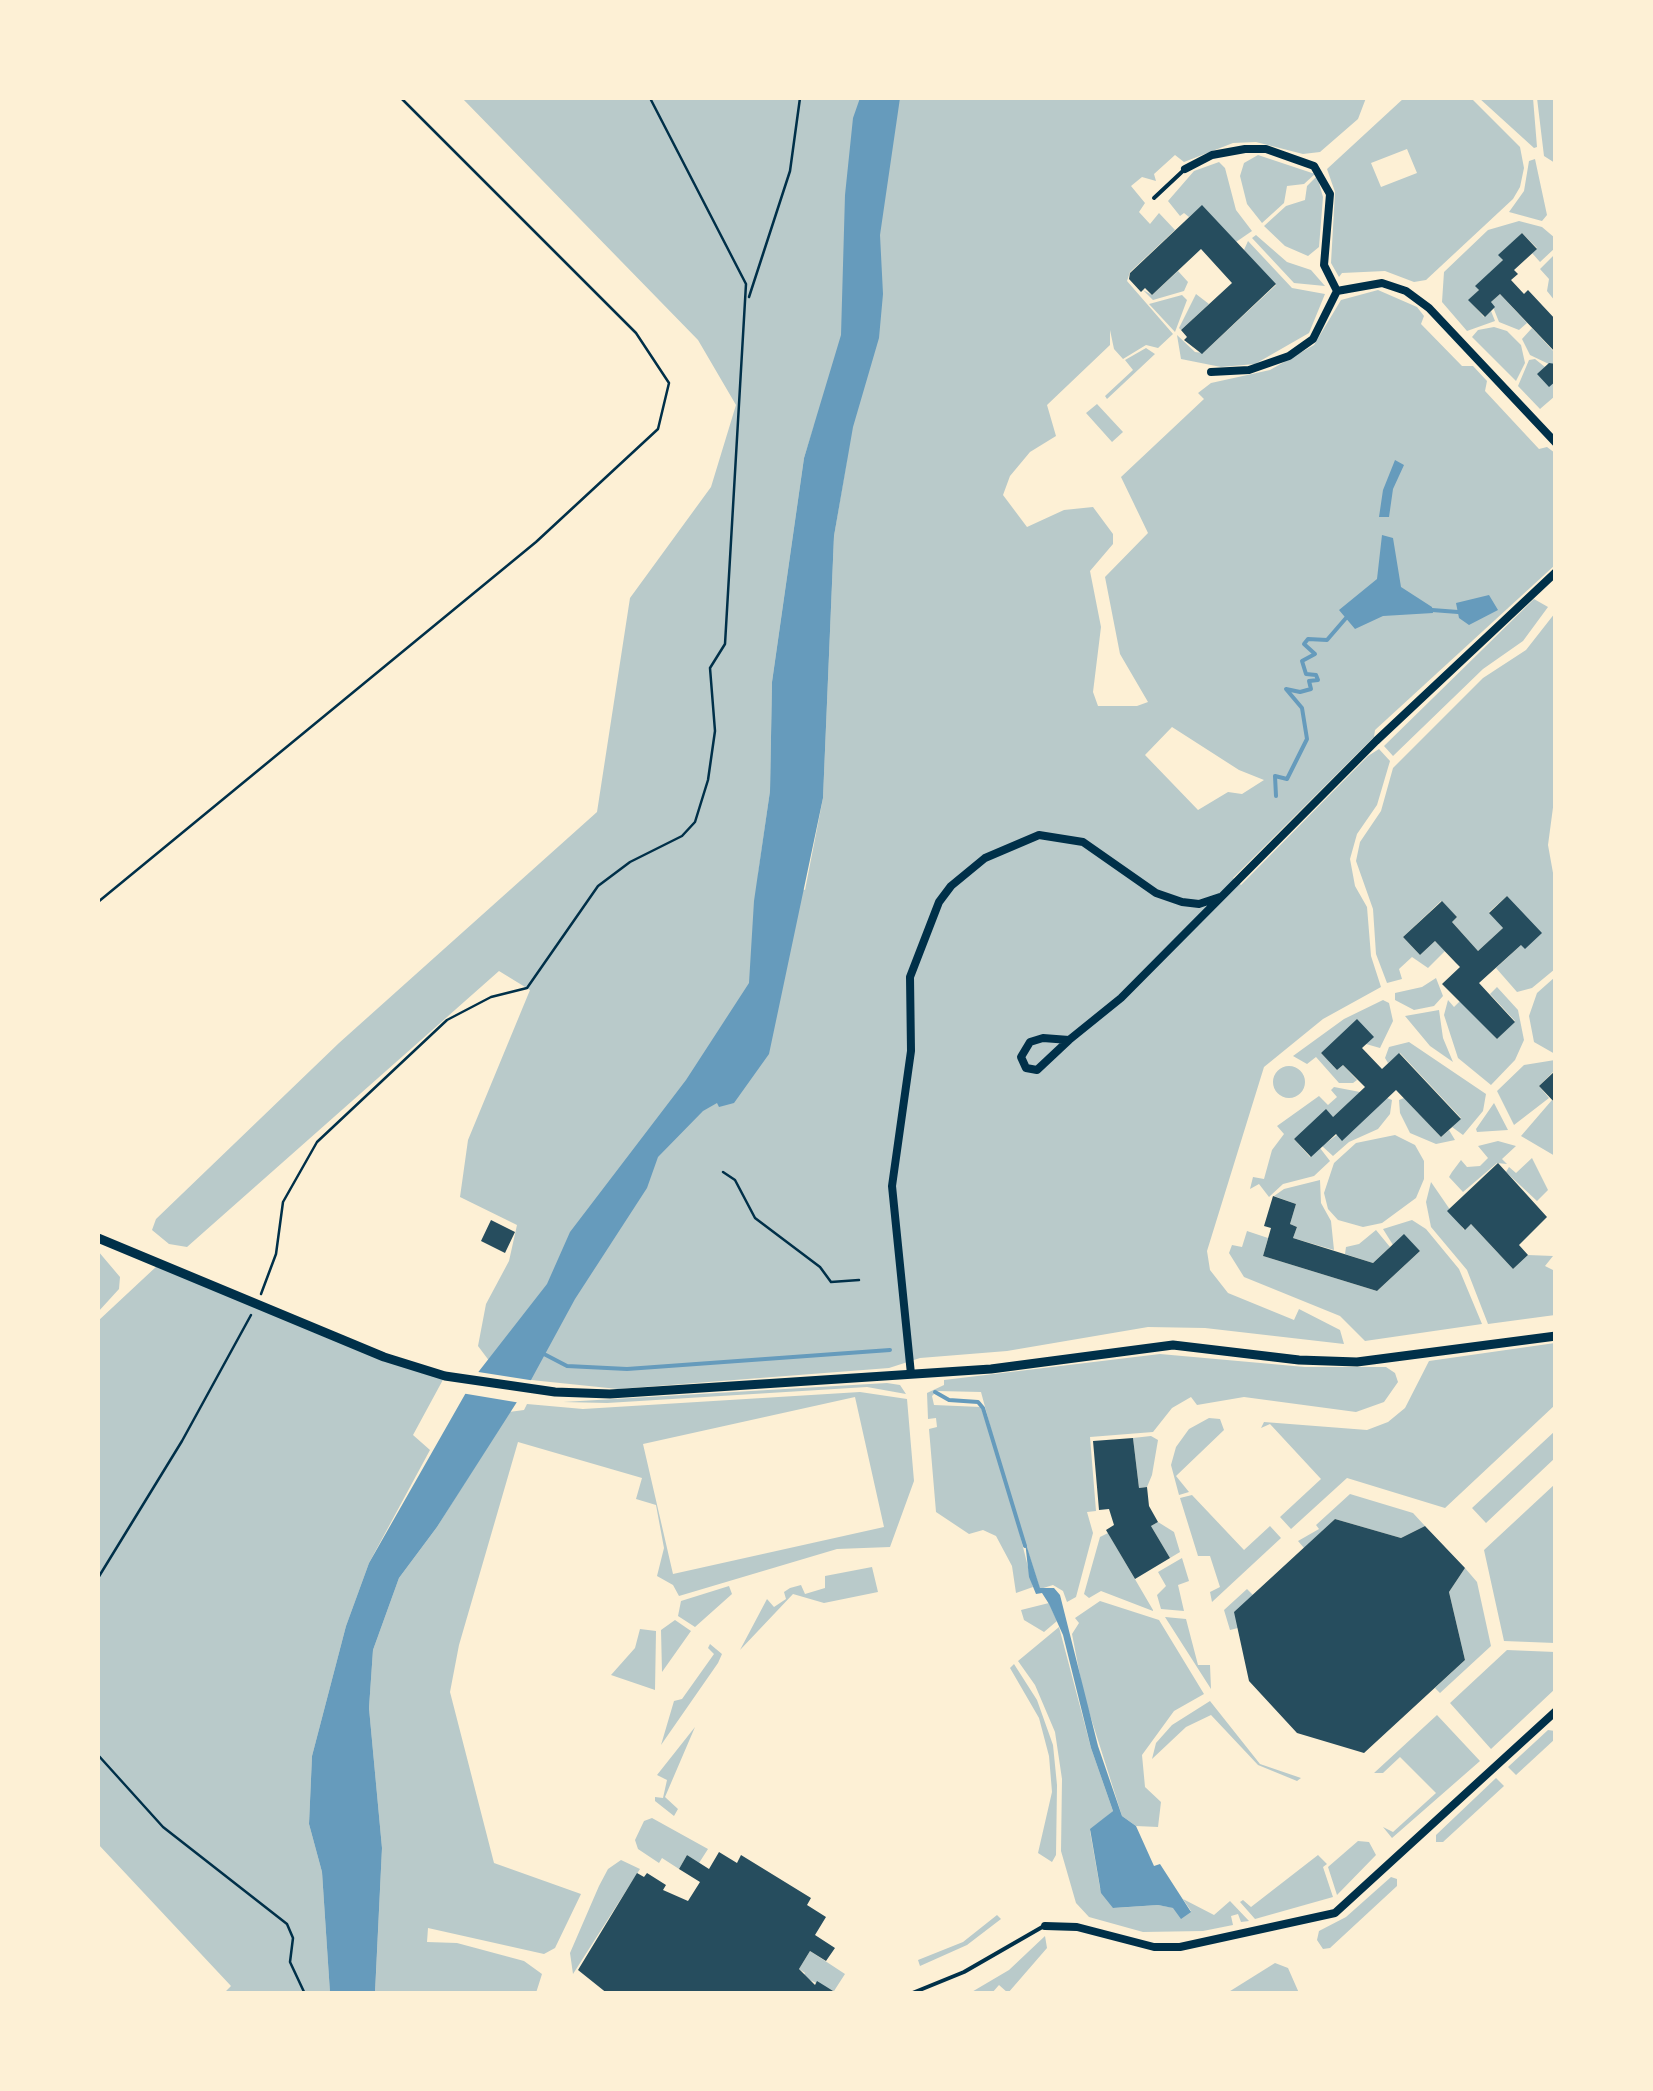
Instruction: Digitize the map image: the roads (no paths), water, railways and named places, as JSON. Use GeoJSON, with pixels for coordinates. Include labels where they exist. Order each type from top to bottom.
{"type":"FeatureCollection","features":[{"type":"Feature","properties":{"kind":"street"},"geometry":{"type":"LineString","coordinates":[[1186,169],[1230,151],[1266,149],[1308,161],[1320,172],[1330,194],[1324,266],[1337,290]]}},
{"type":"Feature","properties":{"kind":"street"},"geometry":{"type":"LineString","coordinates":[[1337,290],[1382,283],[1406,290],[1556,443]]}},
{"type":"Feature","properties":{"kind":"street"},"geometry":{"type":"LineString","coordinates":[[1211,372],[1249,370],[1306,345],[1337,290]]}},
{"type":"Feature","properties":{"kind":"street"},"geometry":{"type":"LineString","coordinates":[[1069,1040],[1043,1038],[1030,1042],[1021,1057],[1026,1068],[1038,1070],[1121,998],[1376,741],[1556,572]]}},
{"type":"Feature","properties":{"kind":"street"},"geometry":{"type":"LineString","coordinates":[[912,1374],[892,1186],[911,1051],[910,977],[939,902],[951,886],[985,858],[1039,835],[1083,842],[1156,893],[1182,902],[1199,904],[1220,897]]}},
{"type":"Feature","properties":{"kind":"street"},"geometry":{"type":"LineString","coordinates":[[98,1238],[362,1349],[458,1378],[535,1390],[610,1394],[991,1369],[1174,1345],[1299,1360],[1356,1362],[1556,1336]]}},
{"type":"Feature","properties":{"kind":"street"},"geometry":{"type":"LineString","coordinates":[[1045,1926],[1076,1926],[1154,1946],[1180,1947],[1335,1913],[1556,1711]]}},
{"type":"Feature","properties":{"kind":"lane"},"geometry":{"type":"LineString","coordinates":[[1154,198],[1186,169]]}},
{"type":"Feature","properties":{"kind":"lane"},"geometry":{"type":"LineString","coordinates":[[910,1994],[964,1972],[1045,1926]]}},
{"type":"Feature","properties":{"kind":"water"},"geometry":{"type":"Polygon","coordinates":[[[860,98],[900,98],[880,235],[883,294],[879,338],[853,427],[834,536],[823,798],[769,1054],[734,1103],[719,1107],[717,1103],[703,1111],[658,1157],[647,1188],[575,1299],[531,1380],[437,1527],[399,1578],[373,1650],[369,1708],[382,1848],[375,1993],[330,1993],[322,1872],[309,1824],[312,1756],[346,1626],[369,1563],[476,1375],[547,1284],[570,1232],[686,1080],[749,983],[754,901],[770,791],[772,682],[804,458],[841,335],[845,195],[853,118],[860,98]]]}},
{"type":"Feature","properties":{"kind":"water"},"geometry":{"type":"Polygon","coordinates":[[[1395,460],[1404,465],[1393,489],[1389,517],[1379,517],[1383,490],[1395,460]]]}},
{"type":"Feature","properties":{"kind":"water"},"geometry":{"type":"Polygon","coordinates":[[[1382,535],[1393,538],[1401,587],[1432,607],[1433,613],[1383,616],[1355,629],[1339,610],[1377,579],[1382,535]]]}},
{"type":"Feature","properties":{"kind":"water"},"geometry":{"type":"Polygon","coordinates":[[[1489,595],[1498,610],[1469,625],[1459,618],[1456,603],[1489,595]]]}},
{"type":"Feature","properties":{"kind":"water"},"geometry":{"type":"Polygon","coordinates":[[[1025,1541],[1040,1588],[1054,1588],[1060,1595],[1098,1746],[1122,1816],[1136,1826],[1154,1866],[1160,1864],[1191,1912],[1181,1919],[1173,1908],[1158,1905],[1113,1908],[1101,1893],[1090,1829],[1113,1811],[1091,1748],[1063,1635],[1049,1604],[1042,1593],[1036,1594],[1029,1577],[1025,1541]]]}},
{"type":"Feature","properties":{"kind":"waterway"},"geometry":{"type":"LineString","coordinates":[[1432,610],[1458,612]]}},
{"type":"Feature","properties":{"kind":"waterway"},"geometry":{"type":"LineString","coordinates":[[1276,796],[1275,776],[1287,779],[1307,739],[1302,708],[1286,689],[1311,689],[1309,681],[1318,680],[1316,675],[1306,674],[1302,661],[1315,654],[1304,644],[1308,639],[1327,640],[1346,618]]}},
{"type":"Feature","properties":{"kind":"waterway"},"geometry":{"type":"LineString","coordinates":[[544,1354],[567,1366],[627,1369],[890,1350]]}},
{"type":"Feature","properties":{"kind":"waterway"},"geometry":{"type":"LineString","coordinates":[[935,1392],[949,1400],[978,1402],[983,1408],[1025,1546]]}}]}
